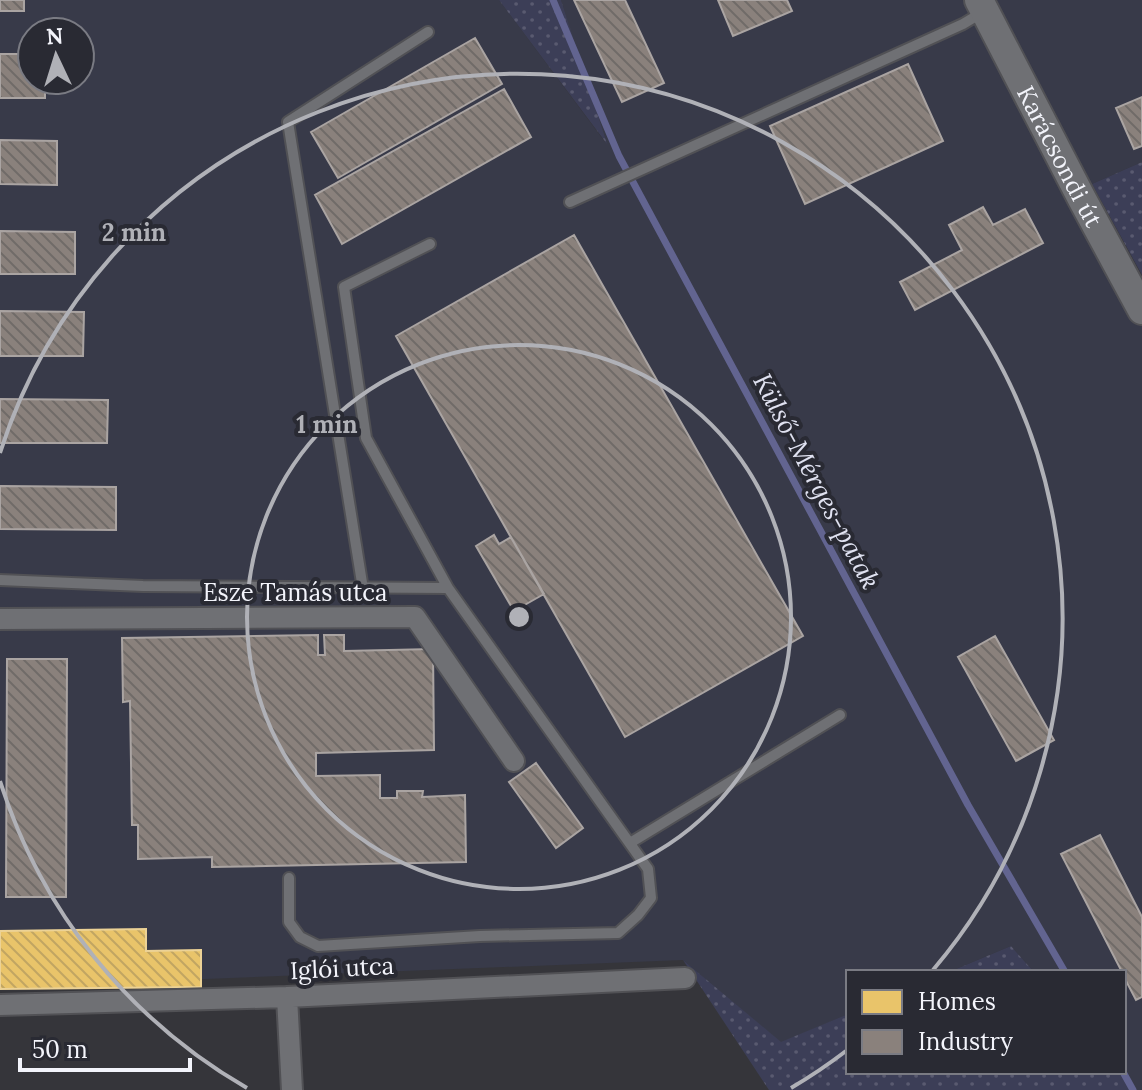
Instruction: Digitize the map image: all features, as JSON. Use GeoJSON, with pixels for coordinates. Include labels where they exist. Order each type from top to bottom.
{"type":"FeatureCollection","features":[{"type":"Feature","properties":{"kind":"main road","name":"Karácsondi út"},"geometry":{"type":"LineString","coordinates":[[982,6],[1142,310]]}},
{"type":"Feature","properties":{"kind":"street","name":"Esze Tamás utca"},"geometry":{"type":"LineString","coordinates":[[0,619],[415,617],[514,761]]}},
{"type":"Feature","properties":{"kind":"street","name":"Iglói utca"},"geometry":{"type":"LineString","coordinates":[[0,1005],[287,997],[685,978]]}},
{"type":"Feature","properties":{"kind":"street"},"geometry":{"type":"LineString","coordinates":[[287,997],[292,1090]]}},
{"type":"Feature","properties":{"kind":"lane"},"geometry":{"type":"LineString","coordinates":[[570,202],[963,24],[982,6]]}},
{"type":"Feature","properties":{"kind":"lane"},"geometry":{"type":"LineString","coordinates":[[363,589],[288,122],[428,32]]}},
{"type":"Feature","properties":{"kind":"lane"},"geometry":{"type":"LineString","coordinates":[[289,878],[289,922],[300,937],[318,946],[480,936],[618,933],[651,898],[648,869],[448,588],[366,438],[344,287],[430,244]]}},
{"type":"Feature","properties":{"kind":"lane"},"geometry":{"type":"LineString","coordinates":[[0,580],[143,586],[448,588]]}},
{"type":"Feature","properties":{"kind":"lane"},"geometry":{"type":"LineString","coordinates":[[630,843],[840,715]]}},
{"type":"Feature","properties":{"kind":"shaded area"},"geometry":{"type":"Polygon","coordinates":[[[0,0],[499,0],[605,142],[561,0],[1142,0],[1142,162],[1092,184],[1082,199],[1142,310],[1142,1090],[1136,1090],[1122,1074],[1126,1074],[1126,970],[1032,970],[1011,946],[954,970],[846,970],[846,1015],[781,1043],[683,960],[0,987],[0,0]]]}},
{"type":"Feature","properties":{"kind":"shaded area"},"geometry":{"type":"Polygon","coordinates":[[[499,0],[561,0],[607,144],[499,0]]]}},
{"type":"Feature","properties":{"kind":"shaded area"},"geometry":{"type":"Polygon","coordinates":[[[1142,162],[1142,275],[1092,184],[1142,162]]]}},
{"type":"Feature","properties":{"kind":"shaded area"},"geometry":{"type":"Polygon","coordinates":[[[1011,946],[1032,970],[954,970],[1011,946]]]}},
{"type":"Feature","properties":{"kind":"shaded area"},"geometry":{"type":"Polygon","coordinates":[[[683,960],[781,1042],[846,1015],[846,1074],[1122,1074],[1136,1090],[769,1090],[683,960]]]}},
{"type":"Feature","properties":{"kind":"building: Homes"},"geometry":{"type":"Polygon","coordinates":[[[146,929],[146,951],[201,950],[201,987],[0,989],[0,931],[146,929]]]}},
{"type":"Feature","properties":{"kind":"building: Industry"},"geometry":{"type":"Polygon","coordinates":[[[0,0],[24,0],[24,11],[0,11],[0,0]]]}},
{"type":"Feature","properties":{"kind":"building: Industry"},"geometry":{"type":"Polygon","coordinates":[[[574,0],[625,0],[664,83],[622,102],[574,0]]]}},
{"type":"Feature","properties":{"kind":"building: Industry"},"geometry":{"type":"Polygon","coordinates":[[[718,0],[787,0],[792,11],[733,36],[718,0]]]}},
{"type":"Feature","properties":{"kind":"building: Industry"},"geometry":{"type":"Polygon","coordinates":[[[475,38],[502,84],[338,178],[311,132],[475,38]]]}},
{"type":"Feature","properties":{"kind":"building: Industry"},"geometry":{"type":"Polygon","coordinates":[[[0,54],[16,54],[16,96],[45,98],[0,98],[0,54]]]}},
{"type":"Feature","properties":{"kind":"building: Industry"},"geometry":{"type":"Polygon","coordinates":[[[908,64],[943,141],[805,204],[770,126],[908,64]]]}},
{"type":"Feature","properties":{"kind":"building: Industry"},"geometry":{"type":"Polygon","coordinates":[[[504,89],[531,137],[342,244],[315,195],[504,89]]]}},
{"type":"Feature","properties":{"kind":"building: Industry"},"geometry":{"type":"Polygon","coordinates":[[[1142,97],[1142,146],[1134,149],[1116,108],[1142,97]]]}},
{"type":"Feature","properties":{"kind":"building: Industry"},"geometry":{"type":"Polygon","coordinates":[[[0,140],[57,141],[57,185],[0,184],[0,140]]]}},
{"type":"Feature","properties":{"kind":"building: Industry"},"geometry":{"type":"Polygon","coordinates":[[[983,207],[993,225],[1025,209],[1043,243],[915,310],[900,282],[962,250],[949,225],[983,207]]]}},
{"type":"Feature","properties":{"kind":"building: Industry"},"geometry":{"type":"Polygon","coordinates":[[[0,231],[75,232],[75,274],[0,274],[0,231]]]}},
{"type":"Feature","properties":{"kind":"building: Industry"},"geometry":{"type":"Polygon","coordinates":[[[574,235],[803,636],[625,737],[396,336],[574,235]]]}},
{"type":"Feature","properties":{"kind":"building: Industry"},"geometry":{"type":"Polygon","coordinates":[[[0,311],[84,312],[83,356],[0,356],[0,311]]]}},
{"type":"Feature","properties":{"kind":"building: Industry"},"geometry":{"type":"Polygon","coordinates":[[[0,399],[108,400],[107,443],[0,443],[0,399]]]}},
{"type":"Feature","properties":{"kind":"building: Industry"},"geometry":{"type":"Polygon","coordinates":[[[0,486],[116,487],[116,530],[0,529],[0,486]]]}},
{"type":"Feature","properties":{"kind":"building: Industry"},"geometry":{"type":"Polygon","coordinates":[[[494,535],[499,544],[511,537],[544,594],[514,611],[476,546],[494,535]]]}},
{"type":"Feature","properties":{"kind":"building: Industry"},"geometry":{"type":"Polygon","coordinates":[[[318,635],[318,655],[325,655],[324,635],[344,635],[344,651],[433,649],[434,750],[316,753],[316,776],[380,775],[380,798],[397,798],[397,791],[423,791],[422,797],[465,795],[466,862],[212,867],[212,857],[138,859],[138,825],[132,825],[130,701],[123,702],[122,638],[318,635]]]}},
{"type":"Feature","properties":{"kind":"building: Industry"},"geometry":{"type":"Polygon","coordinates":[[[995,636],[1054,740],[1016,761],[958,657],[995,636]]]}},
{"type":"Feature","properties":{"kind":"building: Industry"},"geometry":{"type":"Polygon","coordinates":[[[7,659],[67,659],[66,897],[6,897],[7,659]]]}},
{"type":"Feature","properties":{"kind":"building: Industry"},"geometry":{"type":"Polygon","coordinates":[[[536,763],[583,828],[556,848],[509,782],[536,763]]]}},
{"type":"Feature","properties":{"kind":"building: Industry"},"geometry":{"type":"Polygon","coordinates":[[[1100,835],[1142,917],[1142,997],[1136,1000],[1126,981],[1126,970],[1121,970],[1061,854],[1100,835]]]}},
{"type":"Feature","properties":{"kind":"waterway","name":"Külső-Mérges-patak"},"geometry":{"type":"LineString","coordinates":[[553,0],[619,156],[968,805],[1064,970]]}},
{"type":"Feature","properties":{"kind":"waterway","name":"Külső-Mérges-patak"},"geometry":{"type":"LineString","coordinates":[[1124,1074],[1133,1090]]}}]}
